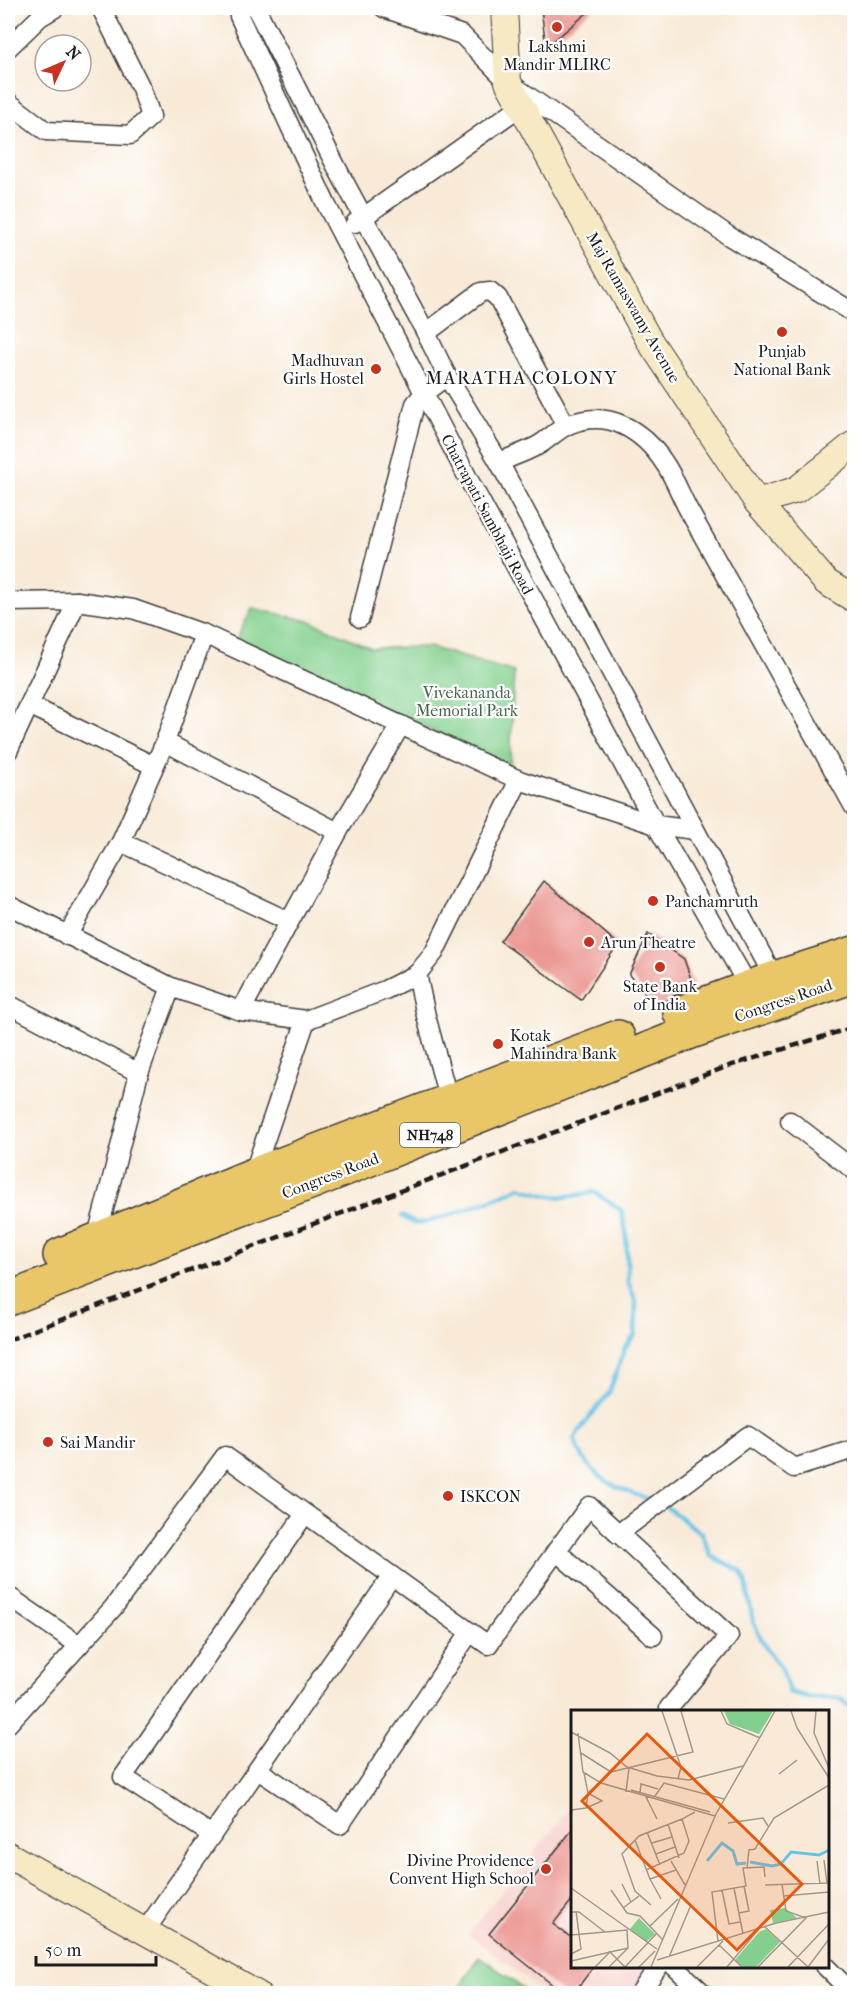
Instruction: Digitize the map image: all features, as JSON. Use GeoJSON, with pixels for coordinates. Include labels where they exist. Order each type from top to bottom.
{"type":"FeatureCollection","features":[{"type":"Feature","properties":{"kind":"highway","name":"Congress Road"},"geometry":{"type":"LineString","coordinates":[[8,1275],[97,1253],[691,1032],[855,953]]}},
{"type":"Feature","properties":{"kind":"highway","name":"Congress Road"},"geometry":{"type":"LineString","coordinates":[[8,1299],[253,1175],[449,1101],[768,993],[855,976]]}},
{"type":"Feature","properties":{"kind":"street"},"geometry":{"type":"LineString","coordinates":[[8,48],[40,17],[55,8]]}},
{"type":"Feature","properties":{"kind":"street"},"geometry":{"type":"LineString","coordinates":[[8,102],[46,131],[130,135],[151,116],[141,88],[101,8]]}},
{"type":"Feature","properties":{"kind":"street","name":"Chatrapati Sambhaji Road"},"geometry":{"type":"LineString","coordinates":[[240,8],[239,16],[340,232],[470,482],[656,825],[768,993]]}},
{"type":"Feature","properties":{"kind":"street","name":"Chatrapati Sambhaji Road"},"geometry":{"type":"LineString","coordinates":[[256,8],[447,376],[499,462],[695,830],[768,993]]}},
{"type":"Feature","properties":{"kind":"street"},"geometry":{"type":"LineString","coordinates":[[384,8],[462,35],[508,82],[729,236],[855,313]]}},
{"type":"Feature","properties":{"kind":"street","name":"Maj Ramaswamy Avenue"},"geometry":{"type":"LineString","coordinates":[[504,8],[508,82],[649,340],[757,502],[826,582],[855,599]]}},
{"type":"Feature","properties":{"kind":"street"},"geometry":{"type":"LineString","coordinates":[[340,232],[521,106]]}},
{"type":"Feature","properties":{"kind":"street"},"geometry":{"type":"LineString","coordinates":[[426,333],[481,292],[490,291],[498,298],[566,426]]}},
{"type":"Feature","properties":{"kind":"street"},"geometry":{"type":"LineString","coordinates":[[360,618],[415,404],[424,393],[447,376]]}},
{"type":"Feature","properties":{"kind":"street"},"geometry":{"type":"LineString","coordinates":[[499,462],[537,446],[566,426],[596,418],[622,424],[639,433],[665,463],[699,529],[855,807]]}},
{"type":"Feature","properties":{"kind":"street"},"geometry":{"type":"LineString","coordinates":[[757,502],[796,489],[855,444]]}},
{"type":"Feature","properties":{"kind":"street"},"geometry":{"type":"LineString","coordinates":[[8,602],[77,601],[133,609],[204,634],[519,780],[656,825],[695,830]]}},
{"type":"Feature","properties":{"kind":"street"},"geometry":{"type":"LineString","coordinates":[[8,751],[77,601]]}},
{"type":"Feature","properties":{"kind":"street"},"geometry":{"type":"LineString","coordinates":[[67,936],[121,842],[165,742],[204,634]]}},
{"type":"Feature","properties":{"kind":"street"},"geometry":{"type":"LineString","coordinates":[[28,705],[154,766]]}},
{"type":"Feature","properties":{"kind":"street"},"geometry":{"type":"LineString","coordinates":[[241,1011],[288,921],[401,725]]}},
{"type":"Feature","properties":{"kind":"street"},"geometry":{"type":"LineString","coordinates":[[165,742],[338,832]]}},
{"type":"Feature","properties":{"kind":"street"},"geometry":{"type":"LineString","coordinates":[[8,905],[171,987],[241,1011],[306,1020],[385,990],[417,975],[434,953],[519,780]]}},
{"type":"Feature","properties":{"kind":"street"},"geometry":{"type":"LineString","coordinates":[[121,842],[288,921]]}},
{"type":"Feature","properties":{"kind":"street"},"geometry":{"type":"LineString","coordinates":[[417,975],[449,1101]]}},
{"type":"Feature","properties":{"kind":"street"},"geometry":{"type":"LineString","coordinates":[[97,1253],[139,1073],[171,987]]}},
{"type":"Feature","properties":{"kind":"street"},"geometry":{"type":"LineString","coordinates":[[8,1004],[139,1073]]}},
{"type":"Feature","properties":{"kind":"street"},"geometry":{"type":"LineString","coordinates":[[253,1175],[306,1020]]}},
{"type":"Feature","properties":{"kind":"street"},"geometry":{"type":"LineString","coordinates":[[790,1121],[855,1170]]}},
{"type":"Feature","properties":{"kind":"street"},"geometry":{"type":"LineString","coordinates":[[618,1534],[748,1436],[794,1468],[855,1449]]}},
{"type":"Feature","properties":{"kind":"street"},"geometry":{"type":"LineString","coordinates":[[8,1724],[113,1608],[225,1456],[488,1645],[589,1506],[729,1636],[669,1708]]}},
{"type":"Feature","properties":{"kind":"street"},"geometry":{"type":"LineString","coordinates":[[212,1835],[123,1777],[305,1514]]}},
{"type":"Feature","properties":{"kind":"street"},"geometry":{"type":"LineString","coordinates":[[556,1551],[653,1636]]}},
{"type":"Feature","properties":{"kind":"street"},"geometry":{"type":"LineString","coordinates":[[145,1931],[392,1576]]}},
{"type":"Feature","properties":{"kind":"street"},"geometry":{"type":"LineString","coordinates":[[8,1596],[79,1645]]}},
{"type":"Feature","properties":{"kind":"street"},"geometry":{"type":"LineString","coordinates":[[258,1770],[340,1825],[470,1632]]}},
{"type":"Feature","properties":{"kind":"street"},"geometry":{"type":"LineString","coordinates":[[8,1855],[257,1994]]}},
{"type":"Feature","properties":{"kind":"street"},"geometry":{"type":"LineString","coordinates":[[639,1994],[658,1968]]}},
{"type":"Feature","properties":{"kind":"street"},"geometry":{"type":"LineString","coordinates":[[676,1968],[704,1994]]}},
{"type":"Feature","properties":{"kind":"street"},"geometry":{"type":"LineString","coordinates":[[827,1968],[853,1994]]}},
{"type":"Feature","properties":{"kind":"shaded area","name":"Divine Providence Convent High School"},"geometry":{"type":"Polygon","coordinates":[[[571,1806],[571,1968],[652,1968],[634,1993],[545,1993],[468,1934],[571,1806]]]}},
{"type":"Feature","properties":{"kind":"green space","name":"Vivekananda Memorial Park"},"geometry":{"type":"Polygon","coordinates":[[[252,608],[313,622],[371,648],[429,647],[514,672],[510,766],[235,641],[252,608]]]}},
{"type":"Feature","properties":{"kind":"green space"},"geometry":{"type":"Polygon","coordinates":[[[479,1956],[529,1993],[456,1993],[479,1956]]]}},
{"type":"Feature","properties":{"kind":"building","name":"Lakshmi Mandir MLIRC"},"geometry":{"type":"Polygon","coordinates":[[[541,8],[593,8],[546,47],[541,8]]]}},
{"type":"Feature","properties":{"kind":"building"},"geometry":{"type":"Polygon","coordinates":[[[544,881],[618,944],[581,1000],[500,941],[544,881]]]}},
{"type":"Feature","properties":{"kind":"building","name":"State Bank of India"},"geometry":{"type":"Polygon","coordinates":[[[648,934],[684,959],[694,988],[673,996],[662,1008],[658,1009],[629,975],[648,934]]]}},
{"type":"Feature","properties":{"kind":"building","name":"Divine Providence Convent High School"},"geometry":{"type":"Polygon","coordinates":[[[571,1832],[571,1902],[553,1924],[571,1938],[571,1968],[592,1968],[573,1994],[564,1994],[489,1934],[571,1832]]]}},
{"type":"Feature","properties":{"kind":"waterway"},"geometry":{"type":"LineString","coordinates":[[402,1216],[415,1223],[436,1219],[520,1187],[557,1197],[594,1192],[621,1210],[626,1232],[628,1281],[636,1303],[635,1335],[625,1348],[609,1393],[574,1439],[587,1464],[606,1481],[655,1501]]}},
{"type":"Feature","properties":{"kind":"waterway"},"geometry":{"type":"LineString","coordinates":[[665,1506],[701,1533],[711,1556],[741,1571],[746,1582],[753,1622],[766,1648],[782,1669],[789,1692],[810,1698],[840,1698],[853,1710],[854,1719]]}},
{"type":"Feature","properties":{"kind":"railway"},"geometry":{"type":"LineString","coordinates":[[8,1340],[726,1067],[854,1027]]}},
{"type":"Feature","properties":{"kind":"place","name":"Lakshmi Mandir MLIRC"},"geometry":{"type":"Point","coordinates":[557,27]}},
{"type":"Feature","properties":{"kind":"place","name":"Punjab National Bank"},"geometry":{"type":"Point","coordinates":[782,332]}},
{"type":"Feature","properties":{"kind":"place","name":"Madhuvan Girls Hostel"},"geometry":{"type":"Point","coordinates":[376,369]}},
{"type":"Feature","properties":{"kind":"place","name":"Panchamruth"},"geometry":{"type":"Point","coordinates":[653,901]}},
{"type":"Feature","properties":{"kind":"place","name":"Arun Theatre"},"geometry":{"type":"Point","coordinates":[589,942]}},
{"type":"Feature","properties":{"kind":"place","name":"State Bank of India"},"geometry":{"type":"Point","coordinates":[660,967]}},
{"type":"Feature","properties":{"kind":"place","name":"Kotak Mahindra Bank"},"geometry":{"type":"Point","coordinates":[498,1044]}},
{"type":"Feature","properties":{"kind":"place","name":"Sai Mandir"},"geometry":{"type":"Point","coordinates":[48,1442]}},
{"type":"Feature","properties":{"kind":"place","name":"ISKCON"},"geometry":{"type":"Point","coordinates":[448,1496]}},
{"type":"Feature","properties":{"kind":"place","name":"Divine Providence Convent High School"},"geometry":{"type":"Point","coordinates":[546,1869]}},
{"type":"Feature","properties":{"kind":"district","name":"MARATHA COLONY"},"geometry":{"type":"Point","coordinates":[522,378]}}]}
